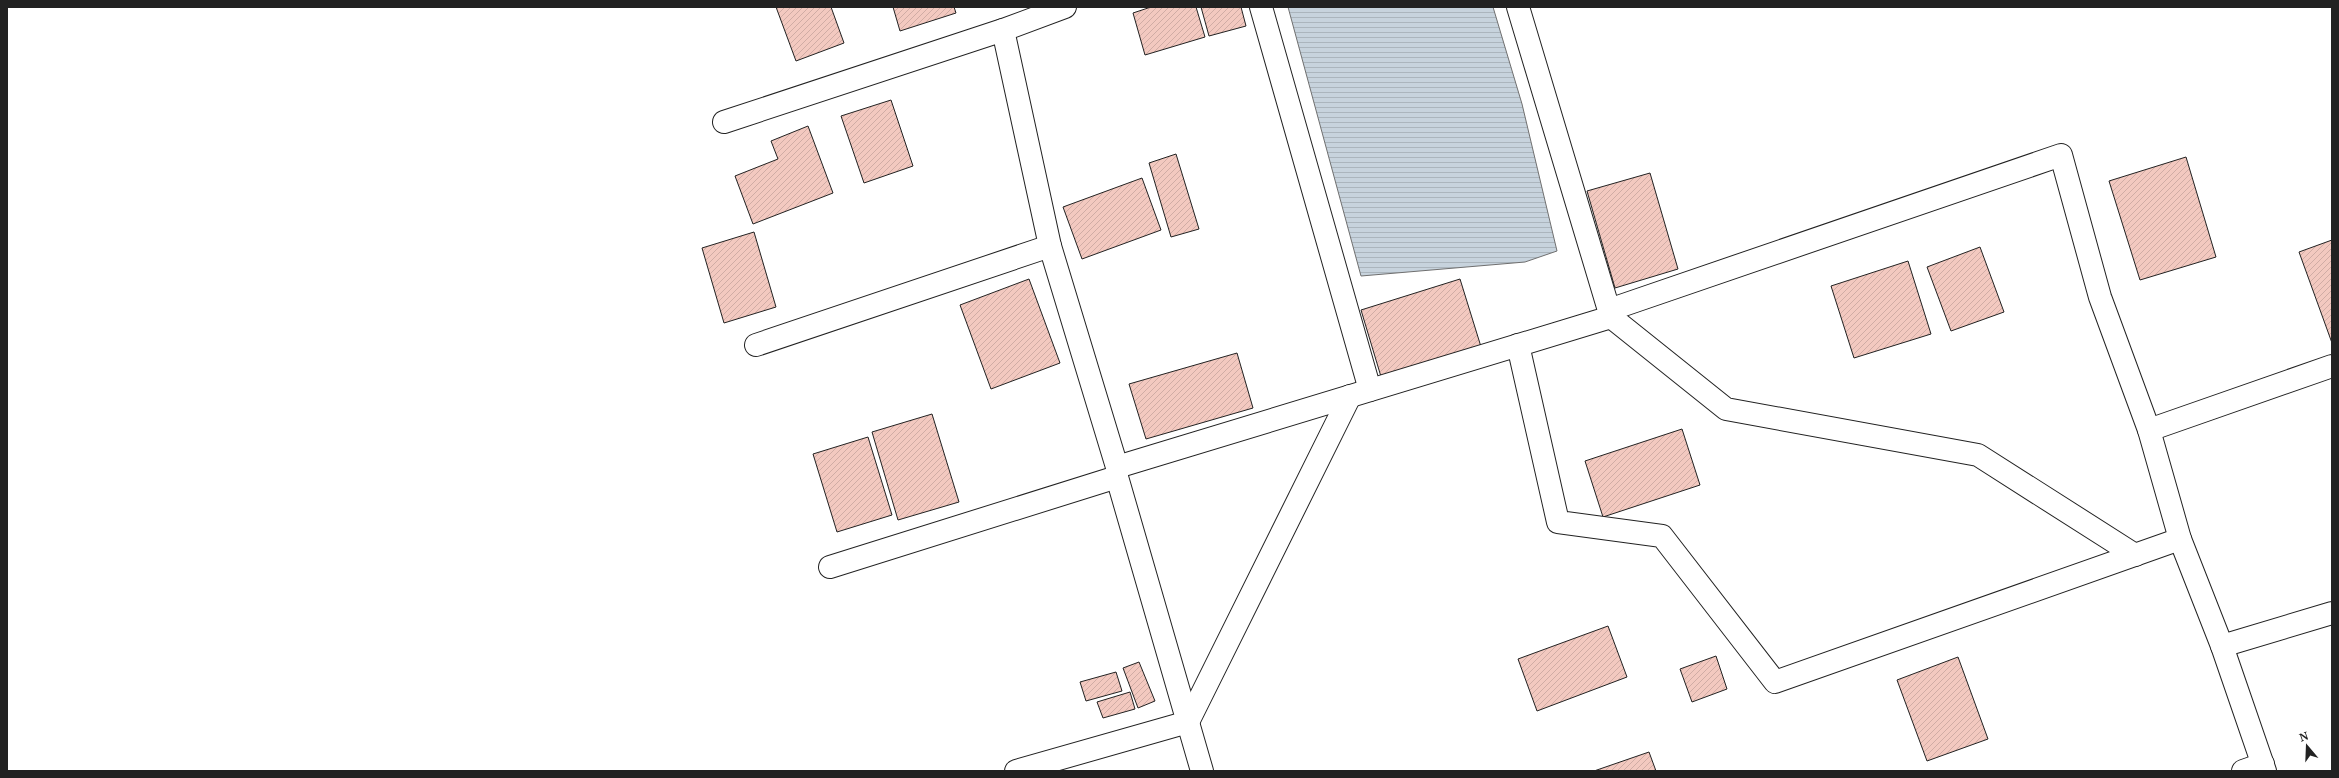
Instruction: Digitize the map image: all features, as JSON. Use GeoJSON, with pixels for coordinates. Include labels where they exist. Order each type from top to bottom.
{"type":"FeatureCollection","features":[{"type":"Feature","properties":{"kind":"street"},"geometry":{"type":"LineString","coordinates":[[724,122],[1002,30],[1065,7]]}},
{"type":"Feature","properties":{"kind":"street"},"geometry":{"type":"LineString","coordinates":[[1016,771],[1188,722],[1360,393],[1262,7]]}},
{"type":"Feature","properties":{"kind":"street"},"geometry":{"type":"LineString","coordinates":[[1518,7],[1610,313],[1726,409],[1978,455],[2135,555]]}},
{"type":"Feature","properties":{"kind":"street"},"geometry":{"type":"LineString","coordinates":[[1002,30],[1050,246],[1117,472],[1202,771]]}},
{"type":"Feature","properties":{"kind":"street"},"geometry":{"type":"LineString","coordinates":[[830,567],[1360,393],[1518,345],[2061,155],[2100,298],[2149,430],[2180,539],[2222,646],[2257,769]]}},
{"type":"Feature","properties":{"kind":"street"},"geometry":{"type":"LineString","coordinates":[[756,345],[1050,246]]}},
{"type":"Feature","properties":{"kind":"street"},"geometry":{"type":"LineString","coordinates":[[1518,345],[1558,522],[1662,536],[1775,682],[2180,539]]}},
{"type":"Feature","properties":{"kind":"street"},"geometry":{"type":"LineString","coordinates":[[2149,430],[2332,366]]}},
{"type":"Feature","properties":{"kind":"street"},"geometry":{"type":"LineString","coordinates":[[2222,646],[2332,613]]}},
{"type":"Feature","properties":{"kind":"shaded area"},"geometry":{"type":"Polygon","coordinates":[[[1288,7],[1493,7],[1522,104],[1557,251],[1525,262],[1361,276],[1288,7]]]}},
{"type":"Feature","properties":{"kind":"building"},"geometry":{"type":"Polygon","coordinates":[[[776,7],[831,7],[844,43],[796,61],[776,7]]]}},
{"type":"Feature","properties":{"kind":"building"},"geometry":{"type":"Polygon","coordinates":[[[893,7],[954,7],[956,13],[900,31],[893,7]]]}},
{"type":"Feature","properties":{"kind":"building"},"geometry":{"type":"Polygon","coordinates":[[[1151,7],[1196,7],[1205,37],[1145,55],[1133,13],[1151,7]]]}},
{"type":"Feature","properties":{"kind":"building"},"geometry":{"type":"Polygon","coordinates":[[[1201,7],[1241,7],[1246,26],[1209,36],[1201,7]]]}},
{"type":"Feature","properties":{"kind":"building"},"geometry":{"type":"Polygon","coordinates":[[[891,100],[913,166],[864,183],[841,116],[891,100]]]}},
{"type":"Feature","properties":{"kind":"building"},"geometry":{"type":"Polygon","coordinates":[[[808,126],[833,193],[753,224],[735,176],[778,159],[771,141],[808,126]]]}},
{"type":"Feature","properties":{"kind":"building"},"geometry":{"type":"Polygon","coordinates":[[[1176,154],[1199,229],[1171,237],[1149,163],[1176,154]]]}},
{"type":"Feature","properties":{"kind":"building"},"geometry":{"type":"Polygon","coordinates":[[[2186,157],[2216,257],[2140,280],[2109,181],[2186,157]]]}},
{"type":"Feature","properties":{"kind":"building"},"geometry":{"type":"Polygon","coordinates":[[[1650,173],[1678,269],[1615,288],[1587,191],[1650,173]]]}},
{"type":"Feature","properties":{"kind":"building"},"geometry":{"type":"Polygon","coordinates":[[[1142,178],[1161,230],[1082,259],[1063,207],[1142,178]]]}},
{"type":"Feature","properties":{"kind":"building"},"geometry":{"type":"Polygon","coordinates":[[[754,232],[776,307],[724,323],[702,248],[754,232]]]}},
{"type":"Feature","properties":{"kind":"building"},"geometry":{"type":"Polygon","coordinates":[[[2332,240],[2332,343],[2299,252],[2332,240]]]}},
{"type":"Feature","properties":{"kind":"building"},"geometry":{"type":"Polygon","coordinates":[[[1980,247],[2004,312],[1951,331],[1927,267],[1980,247]]]}},
{"type":"Feature","properties":{"kind":"building"},"geometry":{"type":"Polygon","coordinates":[[[1908,261],[1931,334],[1854,358],[1831,286],[1908,261]]]}},
{"type":"Feature","properties":{"kind":"building"},"geometry":{"type":"Polygon","coordinates":[[[1029,279],[1060,363],[991,389],[960,305],[1029,279]]]}},
{"type":"Feature","properties":{"kind":"building"},"geometry":{"type":"Polygon","coordinates":[[[1460,279],[1482,350],[1382,380],[1361,310],[1460,279]]]}},
{"type":"Feature","properties":{"kind":"building"},"geometry":{"type":"Polygon","coordinates":[[[1237,353],[1253,408],[1146,439],[1129,384],[1237,353]]]}},
{"type":"Feature","properties":{"kind":"building"},"geometry":{"type":"Polygon","coordinates":[[[932,414],[959,502],[898,520],[872,432],[932,414]]]}},
{"type":"Feature","properties":{"kind":"building"},"geometry":{"type":"Polygon","coordinates":[[[1682,429],[1700,485],[1603,517],[1585,461],[1682,429]]]}},
{"type":"Feature","properties":{"kind":"building"},"geometry":{"type":"Polygon","coordinates":[[[868,437],[892,515],[837,532],[813,454],[868,437]]]}},
{"type":"Feature","properties":{"kind":"building"},"geometry":{"type":"Polygon","coordinates":[[[1608,626],[1627,677],[1537,711],[1518,659],[1608,626]]]}},
{"type":"Feature","properties":{"kind":"building"},"geometry":{"type":"Polygon","coordinates":[[[1716,656],[1727,689],[1692,702],[1680,669],[1716,656]]]}},
{"type":"Feature","properties":{"kind":"building"},"geometry":{"type":"Polygon","coordinates":[[[1958,657],[1988,739],[1927,761],[1897,680],[1958,657]]]}},
{"type":"Feature","properties":{"kind":"building"},"geometry":{"type":"Polygon","coordinates":[[[1139,662],[1155,701],[1138,708],[1123,668],[1139,662]]]}},
{"type":"Feature","properties":{"kind":"building"},"geometry":{"type":"Polygon","coordinates":[[[1116,672],[1122,691],[1086,701],[1080,682],[1116,672]]]}},
{"type":"Feature","properties":{"kind":"building"},"geometry":{"type":"Polygon","coordinates":[[[1130,692],[1135,709],[1103,718],[1097,702],[1130,692]]]}},
{"type":"Feature","properties":{"kind":"building"},"geometry":{"type":"Polygon","coordinates":[[[1649,752],[1656,771],[1594,771],[1649,752]]]}}]}
